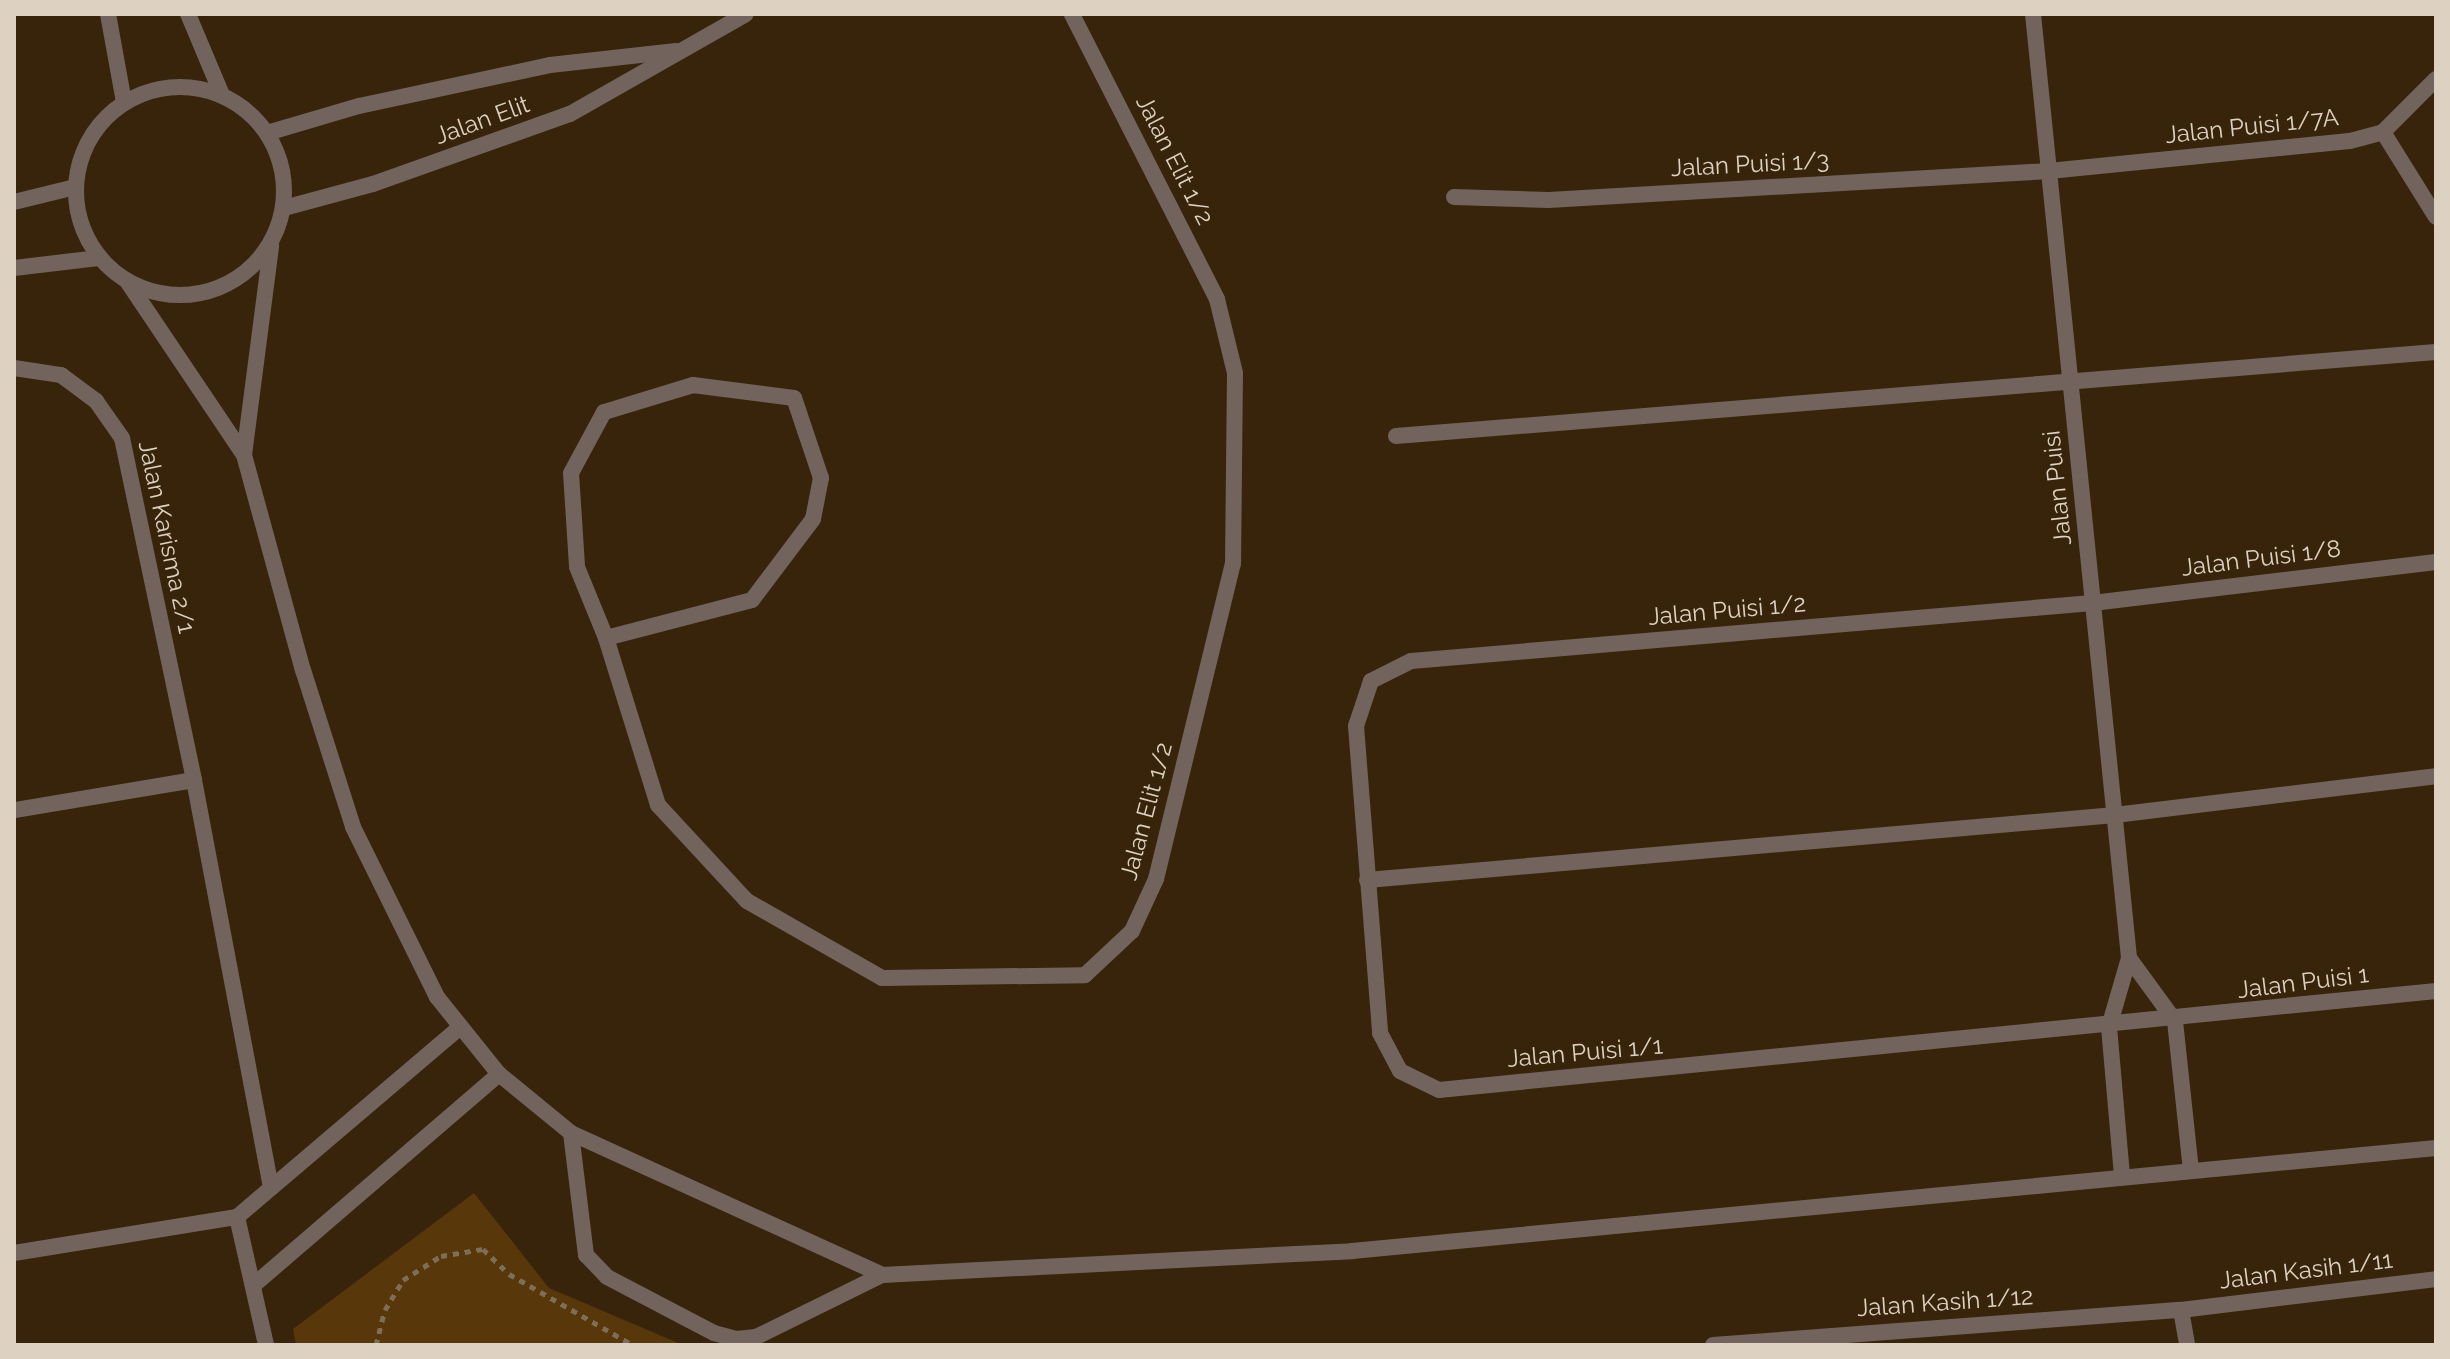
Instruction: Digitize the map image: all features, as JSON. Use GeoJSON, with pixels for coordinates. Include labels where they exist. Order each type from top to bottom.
{"type":"FeatureCollection","features":[{"type":"Feature","properties":{"kind":"street"},"geometry":{"type":"LineString","coordinates":[[108,14],[124,102]]}},
{"type":"Feature","properties":{"kind":"street"},"geometry":{"type":"LineString","coordinates":[[188,14],[222,95]]}},
{"type":"Feature","properties":{"kind":"street","name":"Jalan Elit"},"geometry":{"type":"LineString","coordinates":[[284,208],[373,184],[570,114],[746,14]]}},
{"type":"Feature","properties":{"kind":"street","name":"Jalan Elit 1/2"},"geometry":{"type":"LineString","coordinates":[[606,638],[752,600],[813,519],[819,491],[821,478],[794,398],[693,385],[604,412],[571,473],[577,567],[606,638],[658,805],[747,901],[882,978],[1085,975],[1132,931],[1156,879],[1233,564],[1235,373],[1217,299],[1072,14]]}},
{"type":"Feature","properties":{"kind":"street","name":"Jalan Puisi"},"geometry":{"type":"LineString","coordinates":[[2033,14],[2129,958],[2109,1027],[2122,1177]]}},
{"type":"Feature","properties":{"kind":"street","name":"Jalan Elit"},"geometry":{"type":"LineString","coordinates":[[267,133],[359,106],[550,65],[686,50]]}},
{"type":"Feature","properties":{"kind":"street"},"geometry":{"type":"LineString","coordinates":[[2436,79],[2383,132],[2436,217]]}},
{"type":"Feature","properties":{"kind":"street"},"geometry":{"type":"LineString","coordinates":[[244,455],[272,241],[284,208],[282,169],[267,133],[247,111],[222,95],[173,87],[124,102],[89,138],[75,187],[85,236],[98,258],[127,281],[244,455],[303,670],[353,827],[437,997],[499,1074],[571,1133],[882,1275]]}},
{"type":"Feature","properties":{"kind":"street","name":"Jalan Puisi 1/7A"},"geometry":{"type":"LineString","coordinates":[[2049,171],[2350,141],[2383,132]]}},
{"type":"Feature","properties":{"kind":"street","name":"Jalan Puisi 1/3"},"geometry":{"type":"LineString","coordinates":[[1454,197],[1549,200],[2049,171]]}},
{"type":"Feature","properties":{"kind":"street"},"geometry":{"type":"LineString","coordinates":[[14,202],[75,187]]}},
{"type":"Feature","properties":{"kind":"street"},"geometry":{"type":"LineString","coordinates":[[127,281],[180,296],[207,292],[255,264],[272,241]]}},
{"type":"Feature","properties":{"kind":"street"},"geometry":{"type":"LineString","coordinates":[[14,268],[98,258]]}},
{"type":"Feature","properties":{"kind":"street"},"geometry":{"type":"LineString","coordinates":[[1396,436],[2436,352]]}},
{"type":"Feature","properties":{"kind":"street","name":"Jalan Karisma 2/1"},"geometry":{"type":"LineString","coordinates":[[14,368],[61,375],[96,401],[122,438],[194,780],[271,1188]]}},
{"type":"Feature","properties":{"kind":"street","name":"Jalan Puisi 1/8"},"geometry":{"type":"LineString","coordinates":[[2092,603],[2436,562]]}},
{"type":"Feature","properties":{"kind":"street","name":"Jalan Puisi 1/2"},"geometry":{"type":"LineString","coordinates":[[1371,681],[1411,661],[2092,603]]}},
{"type":"Feature","properties":{"kind":"street","name":"Jalan Puisi 1/1"},"geometry":{"type":"LineString","coordinates":[[1371,681],[1356,726],[1380,1033],[1400,1071],[1439,1090],[2175,1021]]}},
{"type":"Feature","properties":{"kind":"street"},"geometry":{"type":"LineString","coordinates":[[1367,880],[2115,815],[2436,776]]}},
{"type":"Feature","properties":{"kind":"street"},"geometry":{"type":"LineString","coordinates":[[14,810],[194,780]]}},
{"type":"Feature","properties":{"kind":"street"},"geometry":{"type":"LineString","coordinates":[[2129,958],[2175,1021],[2191,1170]]}},
{"type":"Feature","properties":{"kind":"street","name":"Jalan Puisi 1"},"geometry":{"type":"LineString","coordinates":[[2175,1021],[2436,991]]}},
{"type":"Feature","properties":{"kind":"street"},"geometry":{"type":"LineString","coordinates":[[14,1253],[237,1217],[460,1027]]}},
{"type":"Feature","properties":{"kind":"street"},"geometry":{"type":"LineString","coordinates":[[255,1284],[499,1074]]}},
{"type":"Feature","properties":{"kind":"street"},"geometry":{"type":"LineString","coordinates":[[571,1133],[586,1255],[607,1277],[714,1333],[736,1339],[756,1337],[882,1275],[1352,1251],[2436,1148]]}},
{"type":"Feature","properties":{"kind":"street"},"geometry":{"type":"LineString","coordinates":[[237,1217],[255,1284],[266,1345]]}},
{"type":"Feature","properties":{"kind":"street","name":"Jalan Kasih 1/11"},"geometry":{"type":"LineString","coordinates":[[2181,1310],[2436,1279]]}},
{"type":"Feature","properties":{"kind":"street"},"geometry":{"type":"LineString","coordinates":[[2181,1310],[2187,1345]]}},
{"type":"Feature","properties":{"kind":"street","name":"Jalan Kasih 1/12"},"geometry":{"type":"LineString","coordinates":[[1713,1345],[2181,1310]]}},
{"type":"Feature","properties":{"kind":"path"},"geometry":{"type":"LineString","coordinates":[[376,1345],[385,1310],[403,1280],[441,1256],[483,1249],[509,1274],[633,1345]]}},
{"type":"Feature","properties":{"kind":"shaded area"},"geometry":{"type":"Polygon","coordinates":[[[474,1193],[549,1288],[683,1345],[296,1345],[293,1329],[474,1193]]]}}]}
